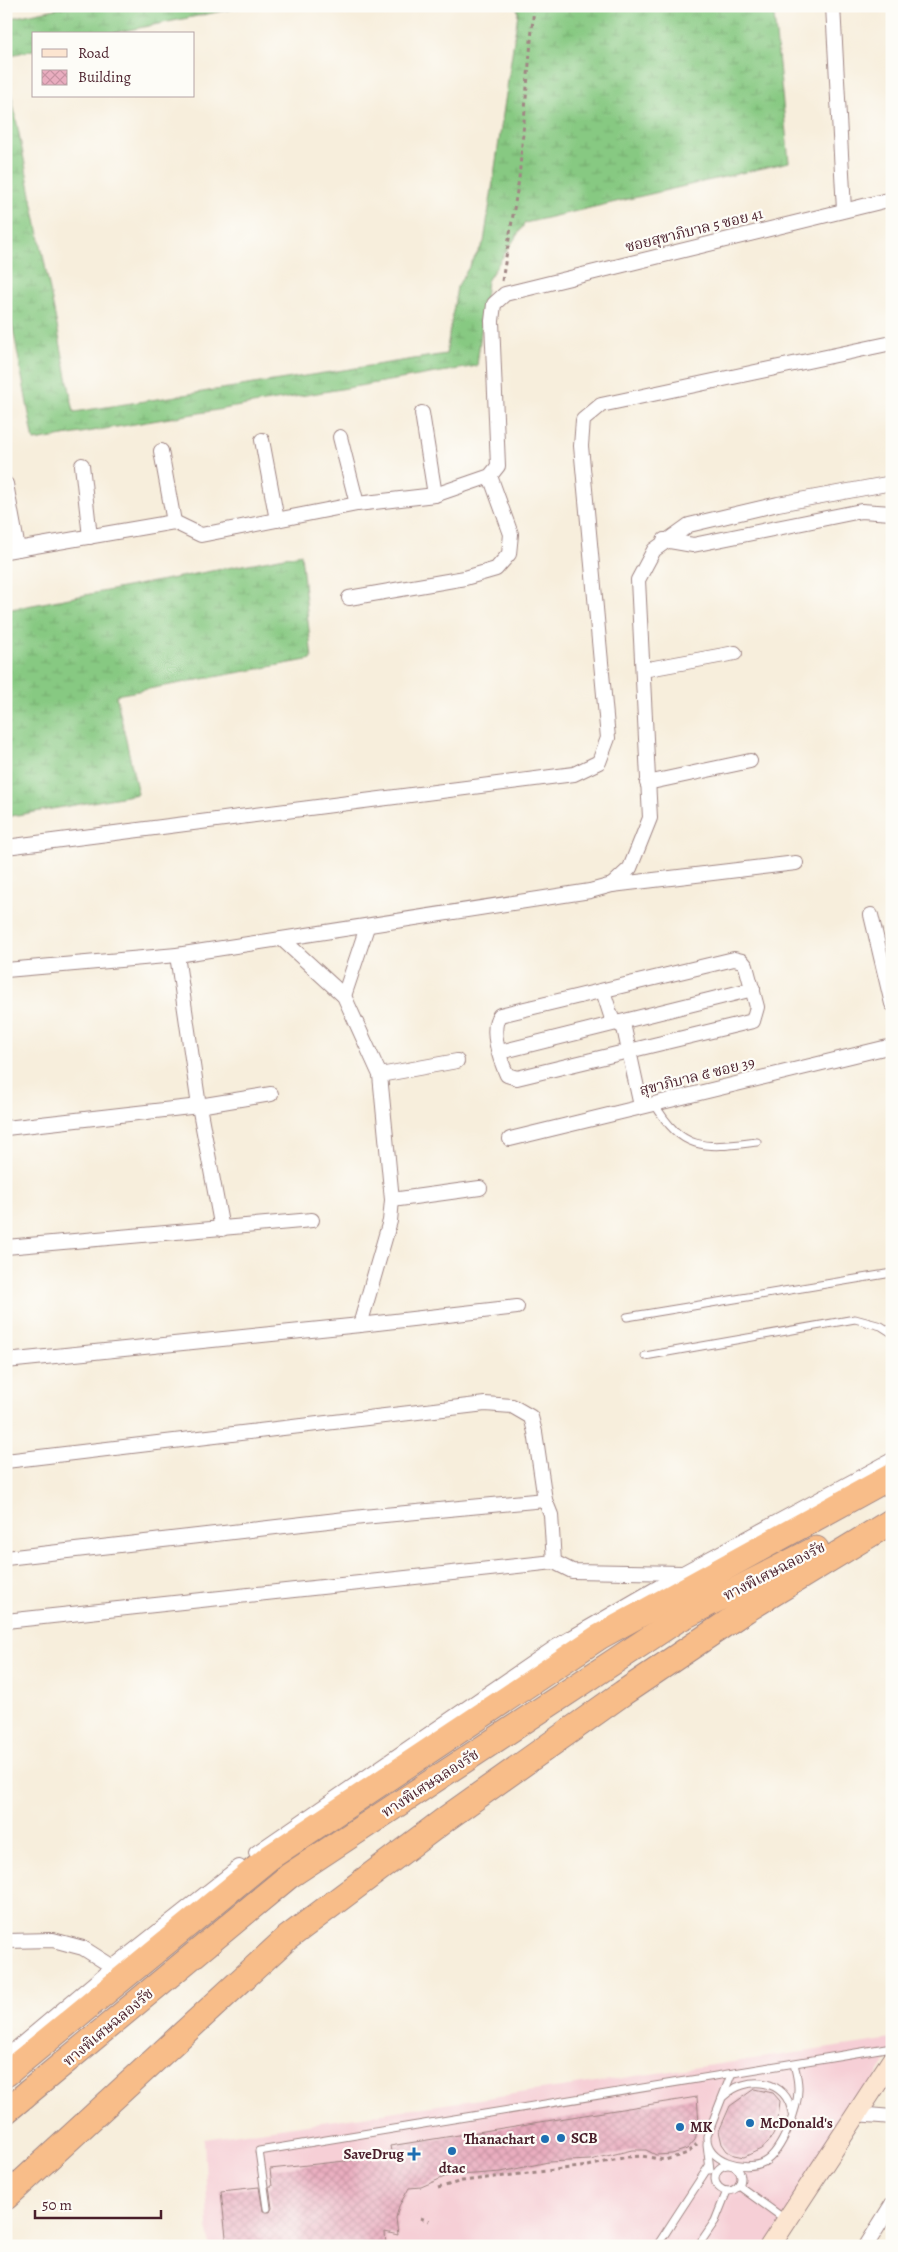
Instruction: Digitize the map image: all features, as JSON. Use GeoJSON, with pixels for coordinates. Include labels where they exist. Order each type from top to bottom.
{"type":"FeatureCollection","features":[{"type":"Feature","properties":{"kind":"highway","name":"ทางพิเศษฉลองรัช"},"geometry":{"type":"LineString","coordinates":[[6,2074],[270,1856],[600,1637],[892,1476]]}},
{"type":"Feature","properties":{"kind":"highway","name":"ทางพิเศษฉลองรัช"},"geometry":{"type":"LineString","coordinates":[[6,2111],[289,1876],[677,1620],[892,1511]]}},
{"type":"Feature","properties":{"kind":"highway"},"geometry":{"type":"LineString","coordinates":[[6,2197],[294,1933],[447,1818],[623,1693],[746,1610],[892,1521]]}},
{"type":"Feature","properties":{"kind":"main road"},"geometry":{"type":"LineString","coordinates":[[770,2246],[892,2060]]}},
{"type":"Feature","properties":{"kind":"street"},"geometry":{"type":"LineString","coordinates":[[833,6],[844,210]]}},
{"type":"Feature","properties":{"kind":"street","name":"ซอยสุขาภิบาล 5 ซอย 41"},"geometry":{"type":"LineString","coordinates":[[505,294],[892,199]]}},
{"type":"Feature","properties":{"kind":"street"},"geometry":{"type":"LineString","coordinates":[[6,484],[12,550],[174,522],[201,535],[358,504],[435,495],[490,476],[498,466],[492,321],[494,304],[505,294]]}},
{"type":"Feature","properties":{"kind":"street"},"geometry":{"type":"LineString","coordinates":[[6,847],[574,774],[599,762],[608,738],[581,446],[584,420],[601,405],[892,343]]}},
{"type":"Feature","properties":{"kind":"street"},"geometry":{"type":"LineString","coordinates":[[422,413],[435,495]]}},
{"type":"Feature","properties":{"kind":"street"},"geometry":{"type":"LineString","coordinates":[[340,437],[358,504]]}},
{"type":"Feature","properties":{"kind":"street"},"geometry":{"type":"LineString","coordinates":[[262,440],[277,520]]}},
{"type":"Feature","properties":{"kind":"street"},"geometry":{"type":"LineString","coordinates":[[161,451],[174,522]]}},
{"type":"Feature","properties":{"kind":"street"},"geometry":{"type":"LineString","coordinates":[[82,465],[90,537]]}},
{"type":"Feature","properties":{"kind":"street"},"geometry":{"type":"LineString","coordinates":[[349,598],[465,578],[496,569],[509,554],[510,534],[490,476]]}},
{"type":"Feature","properties":{"kind":"street"},"geometry":{"type":"LineString","coordinates":[[612,885],[630,868],[650,818],[638,580],[654,550],[664,540],[689,525],[778,504],[892,483]]}},
{"type":"Feature","properties":{"kind":"street"},"geometry":{"type":"LineString","coordinates":[[858,488],[861,511]]}},
{"type":"Feature","properties":{"kind":"street"},"geometry":{"type":"LineString","coordinates":[[778,504],[784,527]]}},
{"type":"Feature","properties":{"kind":"street"},"geometry":{"type":"LineString","coordinates":[[664,540],[693,545],[861,511],[892,513]]}},
{"type":"Feature","properties":{"kind":"street"},"geometry":{"type":"LineString","coordinates":[[643,670],[735,653]]}},
{"type":"Feature","properties":{"kind":"street"},"geometry":{"type":"LineString","coordinates":[[647,783],[750,760]]}},
{"type":"Feature","properties":{"kind":"street"},"geometry":{"type":"LineString","coordinates":[[6,970],[177,955],[282,938],[368,927],[590,891],[612,885],[796,863]]}},
{"type":"Feature","properties":{"kind":"street"},"geometry":{"type":"LineString","coordinates":[[871,915],[890,987],[892,1004]]}},
{"type":"Feature","properties":{"kind":"street"},"geometry":{"type":"LineString","coordinates":[[344,996],[368,927]]}},
{"type":"Feature","properties":{"kind":"street"},"geometry":{"type":"LineString","coordinates":[[282,938],[344,996],[380,1075],[392,1200],[390,1221],[360,1326]]}},
{"type":"Feature","properties":{"kind":"street"},"geometry":{"type":"LineString","coordinates":[[177,955],[199,1106],[222,1229]]}},
{"type":"Feature","properties":{"kind":"street"},"geometry":{"type":"LineString","coordinates":[[734,959],[742,961],[746,966],[757,1007],[753,1021],[517,1078],[507,1075],[496,1034],[497,1019],[500,1015],[603,991],[734,959]]}},
{"type":"Feature","properties":{"kind":"street"},"geometry":{"type":"LineString","coordinates":[[500,1052],[753,989]]}},
{"type":"Feature","properties":{"kind":"street"},"geometry":{"type":"LineString","coordinates":[[603,991],[612,1019],[624,1028],[629,1051],[648,1104]]}},
{"type":"Feature","properties":{"kind":"street","name":"สุขาภิบาล ๕ ซอย 39"},"geometry":{"type":"LineString","coordinates":[[510,1138],[892,1046]]}},
{"type":"Feature","properties":{"kind":"street"},"geometry":{"type":"LineString","coordinates":[[380,1075],[457,1061]]}},
{"type":"Feature","properties":{"kind":"street"},"geometry":{"type":"LineString","coordinates":[[6,1128],[199,1106],[271,1094]]}},
{"type":"Feature","properties":{"kind":"street"},"geometry":{"type":"LineString","coordinates":[[392,1200],[480,1188]]}},
{"type":"Feature","properties":{"kind":"street"},"geometry":{"type":"LineString","coordinates":[[6,1247],[312,1220]]}},
{"type":"Feature","properties":{"kind":"street"},"geometry":{"type":"LineString","coordinates":[[6,1361],[360,1326],[516,1307]]}},
{"type":"Feature","properties":{"kind":"street"},"geometry":{"type":"LineString","coordinates":[[6,1461],[494,1405],[512,1406],[531,1417],[535,1432],[544,1500],[551,1515],[554,1562]]}},
{"type":"Feature","properties":{"kind":"street"},"geometry":{"type":"LineString","coordinates":[[6,2057],[272,1840],[557,1646],[683,1573],[892,1460]]}},
{"type":"Feature","properties":{"kind":"street"},"geometry":{"type":"LineString","coordinates":[[6,1558],[363,1517],[544,1500]]}},
{"type":"Feature","properties":{"kind":"street"},"geometry":{"type":"LineString","coordinates":[[6,1621],[554,1562],[572,1570],[683,1573]]}},
{"type":"Feature","properties":{"kind":"street"},"geometry":{"type":"LineString","coordinates":[[6,1941],[53,1940],[83,1948],[113,1968]]}},
{"type":"Feature","properties":{"kind":"street"},"geometry":{"type":"LineString","coordinates":[[856,2114],[892,2117]]}},
{"type":"Feature","properties":{"kind":"street"},"geometry":{"type":"LineString","coordinates":[[866,2246],[892,2204]]}},
{"type":"Feature","properties":{"kind":"lane"},"geometry":{"type":"LineString","coordinates":[[648,1104],[667,1124],[686,1139],[711,1147],[757,1142]]}},
{"type":"Feature","properties":{"kind":"lane"},"geometry":{"type":"LineString","coordinates":[[627,1317],[892,1273]]}},
{"type":"Feature","properties":{"kind":"lane"},"geometry":{"type":"LineString","coordinates":[[645,1356],[854,1319],[881,1326],[892,1333]]}},
{"type":"Feature","properties":{"kind":"lane"},"geometry":{"type":"LineString","coordinates":[[266,2208],[259,2151],[892,2047]]}},
{"type":"Feature","properties":{"kind":"lane"},"geometry":{"type":"LineString","coordinates":[[707,2141],[710,2150],[722,2160],[737,2165],[754,2165],[763,2162],[775,2151],[792,2115],[798,2088],[794,2064]]}},
{"type":"Feature","properties":{"kind":"lane"},"geometry":{"type":"LineString","coordinates":[[727,2191],[719,2187],[709,2166],[707,2141],[730,2074]]}},
{"type":"Feature","properties":{"kind":"lane"},"geometry":{"type":"LineString","coordinates":[[722,2098],[740,2084],[766,2084],[784,2094],[792,2115]]}},
{"type":"Feature","properties":{"kind":"lane"},"geometry":{"type":"LineString","coordinates":[[715,2179],[719,2167],[732,2165],[741,2174],[739,2186]]}},
{"type":"Feature","properties":{"kind":"lane"},"geometry":{"type":"LineString","coordinates":[[657,2246],[709,2166]]}},
{"type":"Feature","properties":{"kind":"lane"},"geometry":{"type":"LineString","coordinates":[[739,2186],[787,2220]]}},
{"type":"Feature","properties":{"kind":"lane"},"geometry":{"type":"LineString","coordinates":[[698,2246],[715,2221],[727,2191],[739,2186]]}},
{"type":"Feature","properties":{"kind":"path"},"geometry":{"type":"LineString","coordinates":[[6,9],[21,6]]}},
{"type":"Feature","properties":{"kind":"path"},"geometry":{"type":"LineString","coordinates":[[505,294],[502,283],[519,179],[534,6]]}},
{"type":"Feature","properties":{"kind":"path"},"geometry":{"type":"LineString","coordinates":[[438,2188],[462,2181],[588,2166],[627,2157],[642,2156],[665,2160],[688,2153],[697,2144],[703,2121],[714,2118]]}},
{"type":"Feature","properties":{"kind":"path"},"geometry":{"type":"LineString","coordinates":[[420,2218],[429,2222]]}},
{"type":"Feature","properties":{"kind":"shaded area"},"geometry":{"type":"Polygon","coordinates":[[[892,2039],[892,2052],[767,2246],[209,2246],[204,2139],[892,2039]]]}},
{"type":"Feature","properties":{"kind":"green space"},"geometry":{"type":"Polygon","coordinates":[[[70,6],[247,6],[119,32],[32,32],[32,50],[6,56],[6,19],[70,6]]]}},
{"type":"Feature","properties":{"kind":"green space"},"geometry":{"type":"Polygon","coordinates":[[[517,6],[773,6],[789,162],[525,223],[487,281],[477,366],[34,441],[6,291],[6,68],[74,412],[446,354],[457,287],[484,242],[518,13],[517,6]]]}},
{"type":"Feature","properties":{"kind":"green space"},"geometry":{"type":"Polygon","coordinates":[[[301,554],[312,659],[116,695],[138,794],[6,817],[6,610],[301,554]]]}},
{"type":"Feature","properties":{"kind":"building"},"geometry":{"type":"Polygon","coordinates":[[[754,2089],[773,2093],[780,2101],[777,2127],[768,2143],[761,2149],[744,2157],[734,2155],[727,2151],[722,2144],[719,2131],[730,2106],[754,2089]]]}},
{"type":"Feature","properties":{"kind":"building"},"geometry":{"type":"Polygon","coordinates":[[[697,2097],[699,2123],[695,2140],[687,2149],[672,2154],[656,2155],[646,2150],[632,2150],[590,2160],[548,2162],[501,2172],[447,2176],[421,2187],[409,2188],[399,2206],[396,2218],[398,2235],[385,2232],[386,2246],[227,2246],[221,2191],[259,2187],[263,2211],[270,2212],[272,2208],[269,2186],[272,2186],[270,2169],[392,2156],[390,2146],[697,2097]]]}},
{"type":"Feature","properties":{"kind":"place","name":"McDonald's"},"geometry":{"type":"Point","coordinates":[750,2123]}},
{"type":"Feature","properties":{"kind":"place","name":"MK"},"geometry":{"type":"Point","coordinates":[680,2127]}},
{"type":"Feature","properties":{"kind":"place","name":"SCB"},"geometry":{"type":"Point","coordinates":[561,2138]}},
{"type":"Feature","properties":{"kind":"place","name":"Thanachart"},"geometry":{"type":"Point","coordinates":[545,2139]}},
{"type":"Feature","properties":{"kind":"place","name":"dtac"},"geometry":{"type":"Point","coordinates":[452,2151]}},
{"type":"Feature","properties":{"kind":"place","name":"SaveDrug"},"geometry":{"type":"Point","coordinates":[414,2154]}}]}
